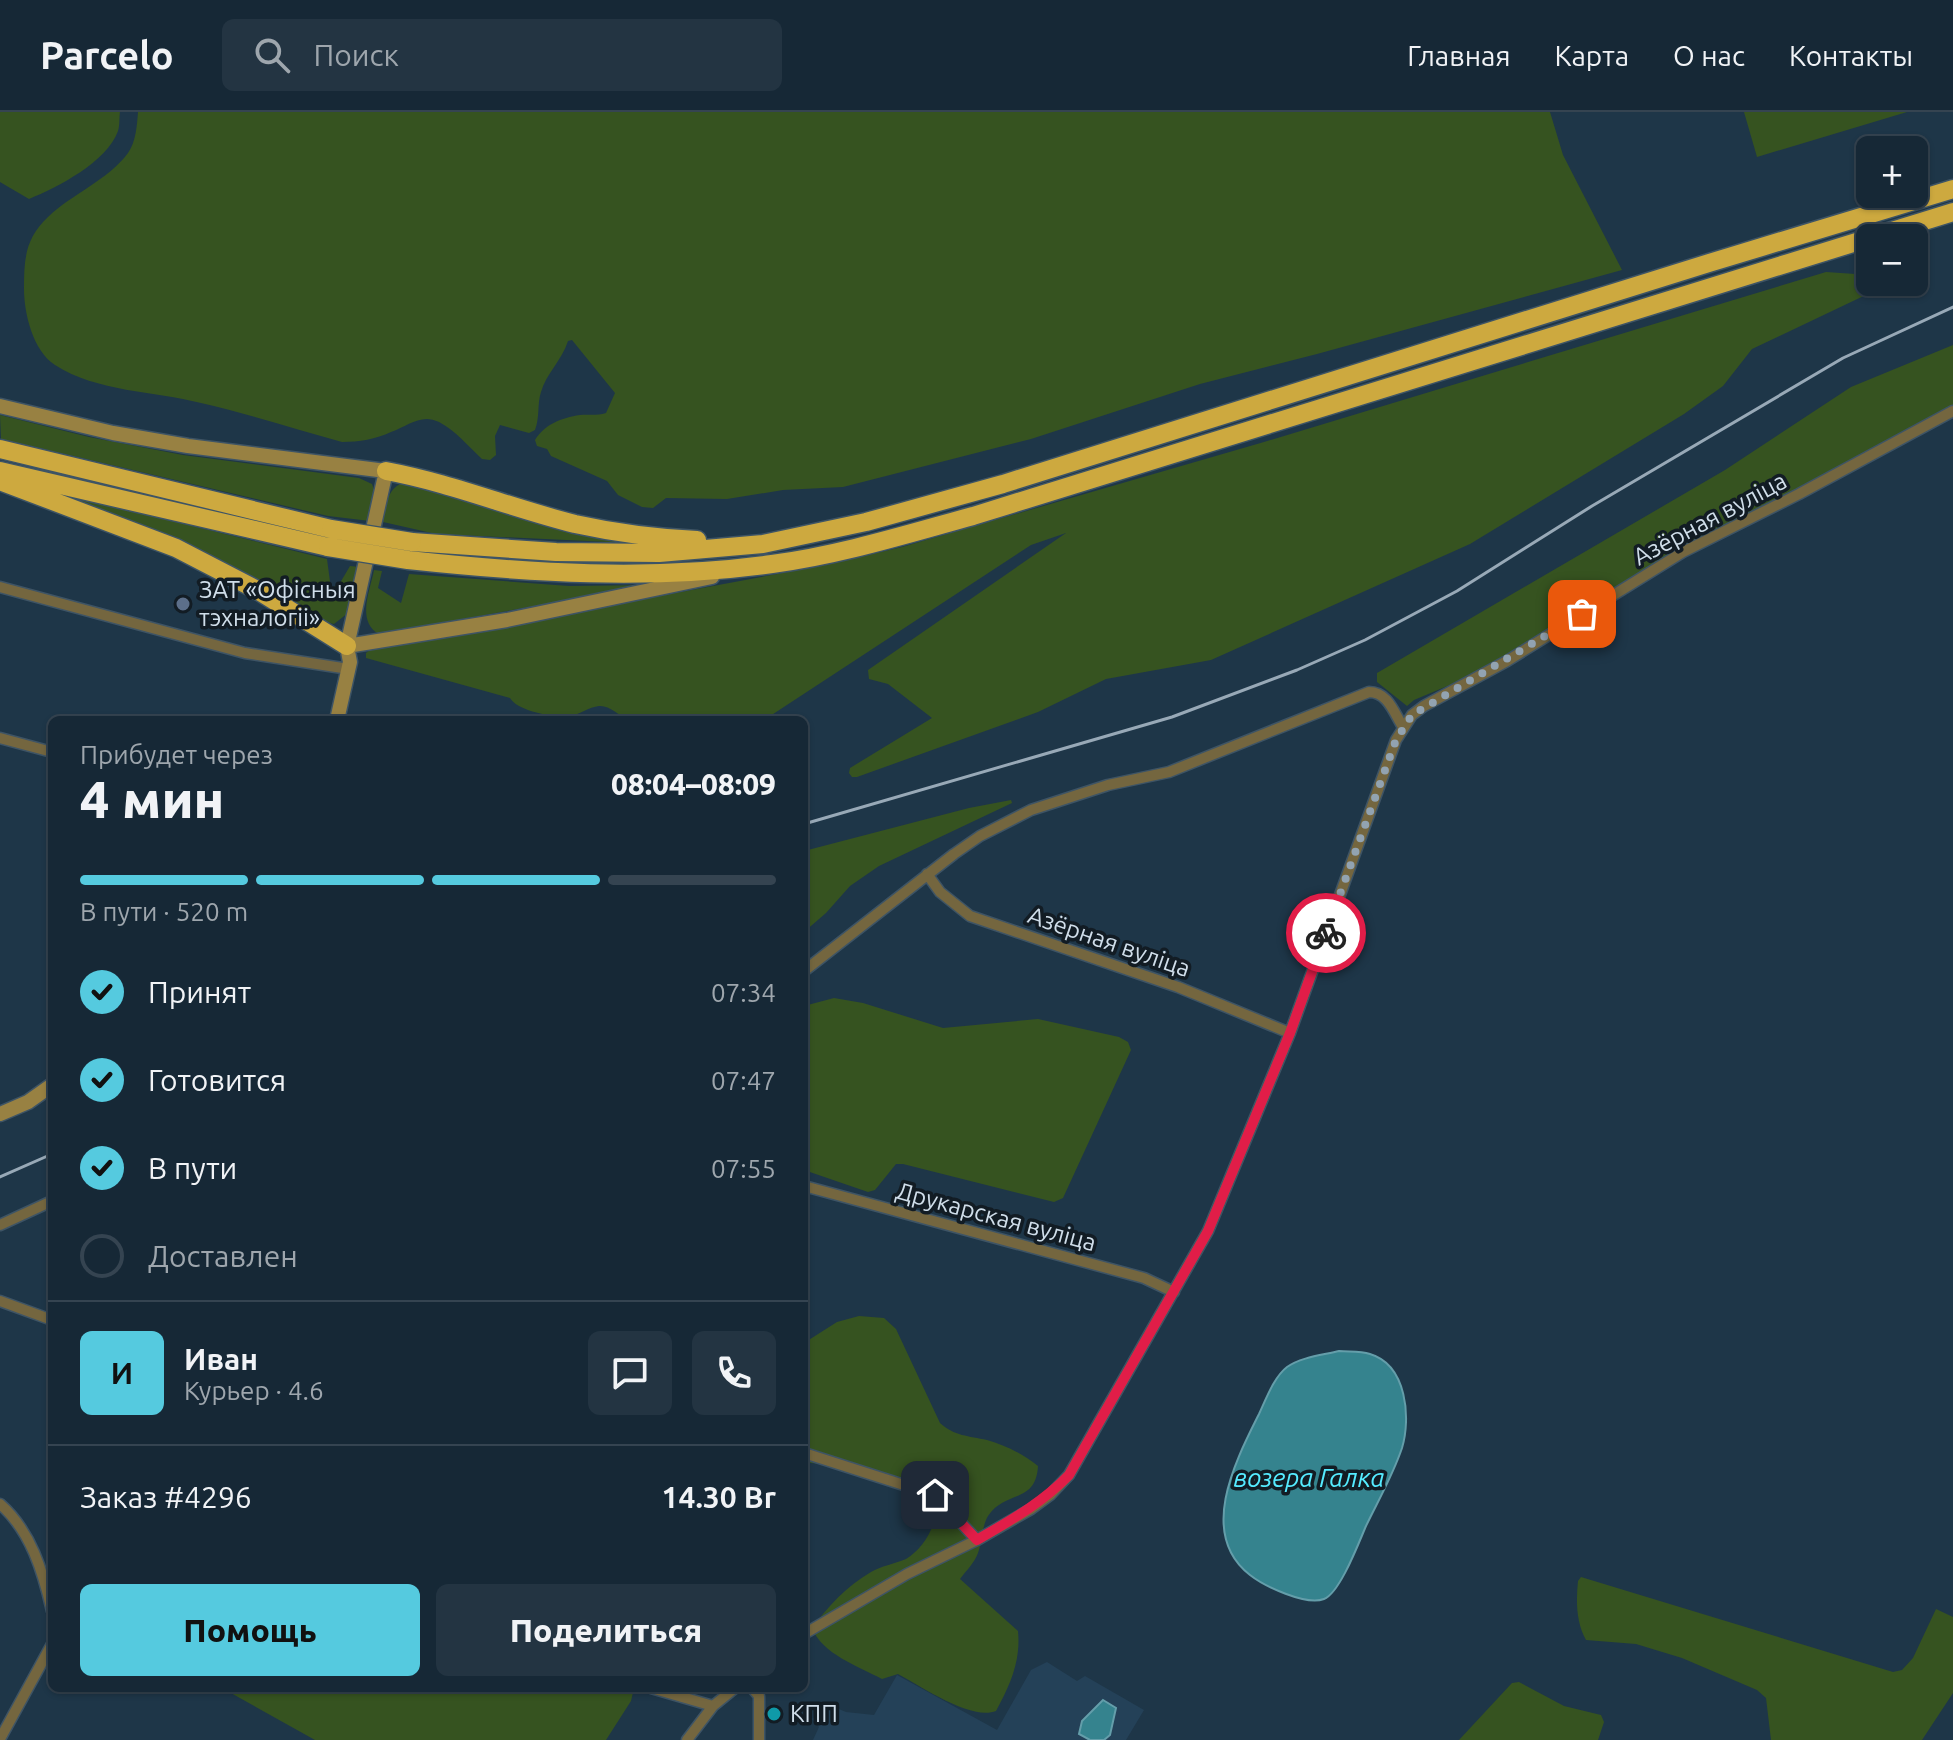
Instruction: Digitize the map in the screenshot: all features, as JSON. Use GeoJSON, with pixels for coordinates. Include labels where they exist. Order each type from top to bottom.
{"type":"FeatureCollection","features":[{"type":"Feature","properties":{"kind":"highway"},"geometry":{"type":"LineString","coordinates":[[410,551],[659,553],[733,548],[866,522],[1003,484],[1953,189]]}},
{"type":"Feature","properties":{"kind":"highway"},"geometry":{"type":"LineString","coordinates":[[0,471],[330,538],[581,574],[707,571],[775,564],[973,516],[1953,212]]}},
{"type":"Feature","properties":{"kind":"highway"},"geometry":{"type":"LineString","coordinates":[[0,449],[330,538]]}},
{"type":"Feature","properties":{"kind":"highway"},"geometry":{"type":"LineString","coordinates":[[386,471],[449,485],[574,523],[656,538],[699,540],[820,532]]}},
{"type":"Feature","properties":{"kind":"highway"},"geometry":{"type":"LineString","coordinates":[[0,481],[176,548],[259,591],[347,646]]}},
{"type":"Feature","properties":{"kind":"street"},"geometry":{"type":"LineString","coordinates":[[0,406],[113,433],[188,446],[386,471],[347,646],[349,669],[338,716]]}},
{"type":"Feature","properties":{"kind":"street","name":"Азёрная вуліца"},"geometry":{"type":"LineString","coordinates":[[808,1632],[907,1574],[1031,1509],[1069,1475],[1208,1231],[1290,1033],[1396,740],[1412,715],[1507,661],[1683,552],[1953,411]]}},
{"type":"Feature","properties":{"kind":"street"},"geometry":{"type":"LineString","coordinates":[[347,646],[507,620],[775,564]]}},
{"type":"Feature","properties":{"kind":"street"},"geometry":{"type":"LineString","coordinates":[[0,587],[245,653],[349,669]]}},
{"type":"Feature","properties":{"kind":"street"},"geometry":{"type":"LineString","coordinates":[[808,968],[980,836],[1031,810],[1108,785],[1169,772],[1369,692],[1379,692],[1384,696],[1403,727]]}},
{"type":"Feature","properties":{"kind":"street"},"geometry":{"type":"LineString","coordinates":[[0,738],[48,751]]}},
{"type":"Feature","properties":{"kind":"street","name":"Азёрная вуліца"},"geometry":{"type":"LineString","coordinates":[[927,874],[940,892],[970,916],[1178,987],[1290,1033]]}},
{"type":"Feature","properties":{"kind":"street"},"geometry":{"type":"LineString","coordinates":[[0,1114],[28,1102],[48,1088]]}},
{"type":"Feature","properties":{"kind":"street","name":"Друкарская вуліца"},"geometry":{"type":"LineString","coordinates":[[808,1187],[1144,1278],[1174,1292]]}},
{"type":"Feature","properties":{"kind":"street"},"geometry":{"type":"LineString","coordinates":[[0,1225],[48,1203]]}},
{"type":"Feature","properties":{"kind":"street"},"geometry":{"type":"LineString","coordinates":[[0,1301],[48,1319]]}},
{"type":"Feature","properties":{"kind":"street"},"geometry":{"type":"LineString","coordinates":[[808,1454],[935,1495],[977,1540]]}},
{"type":"Feature","properties":{"kind":"street"},"geometry":{"type":"LineString","coordinates":[[0,1504],[10,1513],[35,1553],[48,1597]]}},
{"type":"Feature","properties":{"kind":"street"},"geometry":{"type":"LineString","coordinates":[[0,1739],[48,1651]]}},
{"type":"Feature","properties":{"kind":"street"},"geometry":{"type":"LineString","coordinates":[[665,1692],[713,1706]]}},
{"type":"Feature","properties":{"kind":"street"},"geometry":{"type":"LineString","coordinates":[[687,1740],[713,1706],[730,1692]]}},
{"type":"Feature","properties":{"kind":"street"},"geometry":{"type":"LineString","coordinates":[[756,1692],[759,1696],[759,1740]]}},
{"type":"Feature","properties":{"kind":"shaded area"},"geometry":{"type":"Polygon","coordinates":[[[0,112],[120,112],[118,131],[104,153],[54,188],[29,199],[0,182],[0,112]]]}},
{"type":"Feature","properties":{"kind":"shaded area"},"geometry":{"type":"Polygon","coordinates":[[[138,112],[1550,112],[1563,155],[1622,270],[1200,384],[1031,439],[843,487],[783,490],[727,499],[666,498],[653,508],[642,507],[618,495],[607,481],[551,456],[547,449],[537,446],[535,440],[539,434],[554,423],[573,416],[606,413],[615,393],[572,340],[568,341],[543,385],[535,430],[529,433],[500,425],[495,436],[496,455],[490,460],[482,459],[451,429],[432,420],[415,421],[361,441],[342,442],[201,403],[89,381],[47,359],[28,320],[24,289],[27,250],[40,225],[48,217],[120,163],[131,149],[138,112]]]}},
{"type":"Feature","properties":{"kind":"shaded area"},"geometry":{"type":"Polygon","coordinates":[[[1744,112],[1907,112],[1757,157],[1744,112]]]}},
{"type":"Feature","properties":{"kind":"shaded area"},"geometry":{"type":"Polygon","coordinates":[[[1826,272],[1856,274],[1856,296],[1864,296],[1752,349],[1723,386],[1684,414],[1470,544],[1211,660],[1106,679],[1038,712],[857,777],[852,777],[850,768],[932,718],[888,684],[869,679],[868,670],[1066,533],[1031,545],[770,716],[621,716],[603,706],[569,716],[546,715],[520,707],[510,698],[366,658],[370,650],[825,565],[902,547],[1264,442],[1826,272]]]}},
{"type":"Feature","properties":{"kind":"shaded area"},"geometry":{"type":"Polygon","coordinates":[[[1953,345],[1953,411],[1683,552],[1507,661],[1414,700],[1407,706],[1377,682],[1377,673],[1725,470],[1851,387],[1953,345]]]}},
{"type":"Feature","properties":{"kind":"shaded area"},"geometry":{"type":"Polygon","coordinates":[[[0,415],[89,437],[183,455],[359,478],[372,484],[375,493],[370,521],[328,516],[1,439],[0,415]]]}},
{"type":"Feature","properties":{"kind":"shaded area"},"geometry":{"type":"Polygon","coordinates":[[[400,484],[650,544],[436,534],[383,522],[389,495],[400,484]]]}},
{"type":"Feature","properties":{"kind":"shaded area"},"geometry":{"type":"Polygon","coordinates":[[[66,495],[327,559],[331,589],[340,583],[350,566],[360,567],[348,613],[334,624],[325,622],[68,499],[66,495]]]}},
{"type":"Feature","properties":{"kind":"shaded area"},"geometry":{"type":"Polygon","coordinates":[[[374,570],[382,571],[378,588],[401,603],[409,574],[569,586],[652,585],[379,634],[372,628],[366,614],[374,570]]]}},
{"type":"Feature","properties":{"kind":"shaded area"},"geometry":{"type":"Polygon","coordinates":[[[1011,800],[1012,803],[879,866],[850,886],[808,929],[808,850],[1011,800]]]}},
{"type":"Feature","properties":{"kind":"shaded area"},"geometry":{"type":"Polygon","coordinates":[[[834,998],[863,1003],[943,1028],[1038,1019],[1119,1037],[1128,1042],[1131,1050],[1063,1198],[1054,1202],[903,1164],[896,1164],[875,1190],[868,1192],[808,1171],[808,1005],[834,998]]]}},
{"type":"Feature","properties":{"kind":"shaded area"},"geometry":{"type":"Polygon","coordinates":[[[859,1316],[884,1318],[896,1329],[940,1423],[956,1433],[1007,1447],[1038,1466],[1036,1478],[1026,1492],[995,1508],[988,1516],[977,1556],[960,1579],[1018,1631],[1018,1652],[1013,1672],[996,1711],[986,1713],[960,1707],[898,1674],[882,1679],[832,1652],[812,1628],[854,1584],[875,1570],[911,1555],[926,1539],[935,1511],[932,1495],[852,1466],[808,1464],[808,1340],[837,1322],[859,1316]]]}},
{"type":"Feature","properties":{"kind":"shaded area"},"geometry":{"type":"Polygon","coordinates":[[[1581,1577],[1893,1672],[1902,1670],[1913,1658],[1936,1609],[1953,1617],[1953,1693],[1922,1740],[1771,1740],[1766,1698],[1757,1690],[1682,1658],[1636,1644],[1586,1640],[1578,1611],[1578,1581],[1581,1577]]]}},
{"type":"Feature","properties":{"kind":"shaded area"},"geometry":{"type":"Polygon","coordinates":[[[1047,1662],[1077,1681],[1085,1676],[1144,1710],[1126,1740],[813,1740],[819,1727],[812,1719],[827,1704],[846,1712],[874,1715],[897,1675],[997,1730],[1031,1670],[1047,1662]]]}},
{"type":"Feature","properties":{"kind":"shaded area"},"geometry":{"type":"Polygon","coordinates":[[[1519,1682],[1564,1706],[1601,1715],[1604,1722],[1598,1740],[1459,1740],[1512,1683],[1519,1682]]]}},
{"type":"Feature","properties":{"kind":"shaded area"},"geometry":{"type":"Polygon","coordinates":[[[229,1692],[633,1692],[631,1701],[606,1740],[315,1740],[229,1692]]]}},
{"type":"Feature","properties":{"kind":"water","name":"возера Галка"},"geometry":{"type":"Polygon","coordinates":[[[1339,1351],[1370,1354],[1392,1369],[1399,1381],[1406,1408],[1405,1436],[1394,1468],[1342,1577],[1324,1599],[1307,1600],[1286,1594],[1250,1575],[1234,1558],[1226,1539],[1223,1518],[1226,1496],[1240,1453],[1278,1376],[1299,1361],[1339,1351]]]}},
{"type":"Feature","properties":{"kind":"water"},"geometry":{"type":"Polygon","coordinates":[[[1103,1700],[1116,1708],[1110,1735],[1104,1740],[1090,1740],[1079,1734],[1082,1721],[1103,1700]]]}},
{"type":"Feature","properties":{"kind":"railway"},"geometry":{"type":"LineString","coordinates":[[808,823],[1172,717],[1297,670],[1365,640],[1457,591],[1592,506],[1843,358],[1953,307]]}},
{"type":"Feature","properties":{"kind":"railway"},"geometry":{"type":"LineString","coordinates":[[0,1177],[48,1156]]}},
{"type":"Feature","properties":{"kind":"way so far"},"geometry":{"type":"LineString","coordinates":[[1326,933],[1396,740],[1412,715],[1582,614]]}},
{"type":"Feature","properties":{"kind":"place","name":"ЗАТ «Офісныя тэхналогіі»"},"geometry":{"type":"Point","coordinates":[183,604]}},
{"type":"Feature","properties":{"kind":"place","name":"КПП"},"geometry":{"type":"Point","coordinates":[774,1714]}},
{"type":"Feature","properties":{"kind":"route"},"geometry":{"type":"LineString","coordinates":[[935,1495],[977,1540],[1031,1509],[1069,1475],[1208,1231],[1290,1033],[1326,933]]}}]}
